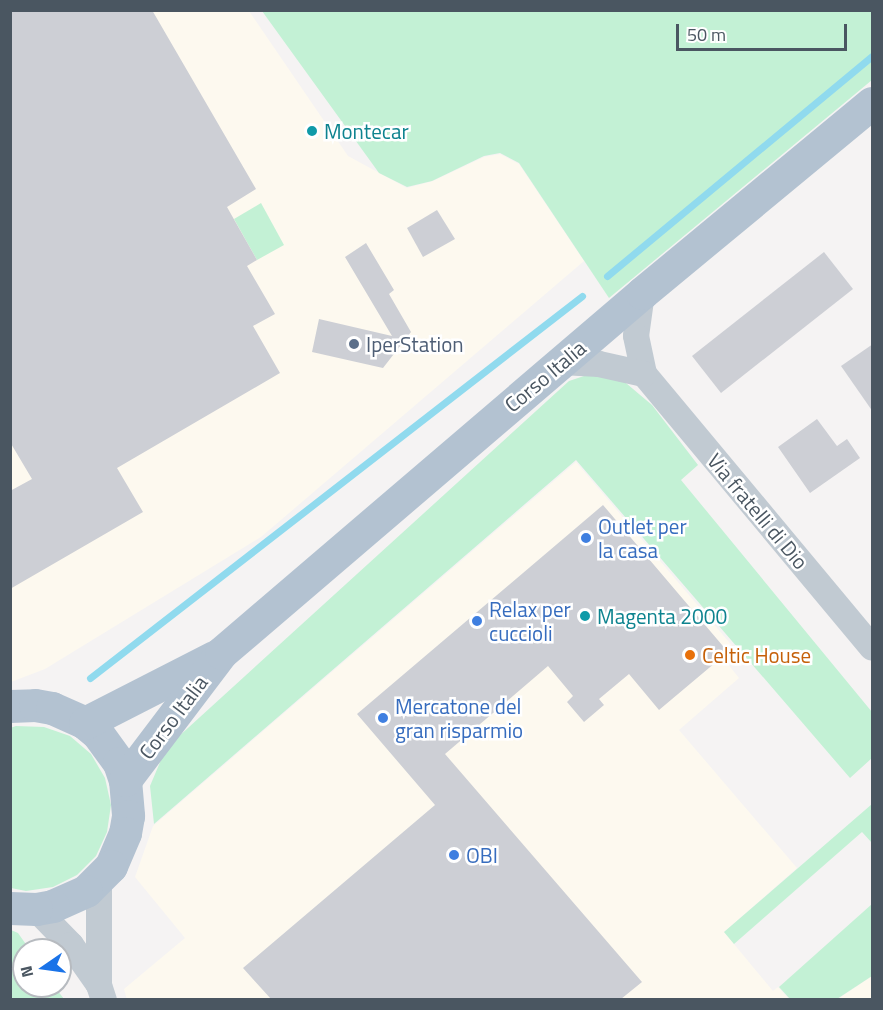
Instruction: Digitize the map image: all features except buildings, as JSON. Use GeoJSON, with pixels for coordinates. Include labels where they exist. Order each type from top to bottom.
{"type":"FeatureCollection","features":[{"type":"Feature","properties":{"kind":"main road","name":"Corso Italia"},"geometry":{"type":"LineString","coordinates":[[125,780],[221,653],[642,293],[873,103]]}},
{"type":"Feature","properties":{"kind":"main road","name":"Corso Italia"},"geometry":{"type":"LineString","coordinates":[[85,723],[221,653]]}},
{"type":"Feature","properties":{"kind":"main road"},"geometry":{"type":"LineString","coordinates":[[10,706],[35,705],[52,708],[85,723],[110,748],[125,780],[128,816],[125,833],[111,866],[99,879],[70,900],[23,909]]}},
{"type":"Feature","properties":{"kind":"street","name":"Via fratelli di Dio"},"geometry":{"type":"LineString","coordinates":[[642,293],[636,336],[644,374],[873,648]]}},
{"type":"Feature","properties":{"kind":"street"},"geometry":{"type":"LineString","coordinates":[[561,362],[599,364],[644,374]]}},
{"type":"Feature","properties":{"kind":"street"},"geometry":{"type":"LineString","coordinates":[[99,879],[101,992]]}},
{"type":"Feature","properties":{"kind":"street"},"geometry":{"type":"LineString","coordinates":[[23,909],[71,945],[101,992]]}},
{"type":"Feature","properties":{"kind":"shaded area"},"geometry":{"type":"Polygon","coordinates":[[[11,11],[249,11],[348,156],[407,188],[433,181],[484,157],[500,154],[519,164],[584,261],[261,537],[45,669],[11,682],[11,11]]]}},
{"type":"Feature","properties":{"kind":"shaded area"},"geometry":{"type":"Polygon","coordinates":[[[576,462],[734,648],[723,658],[739,678],[679,730],[797,868],[724,932],[773,991],[778,987],[789,999],[127,1000],[124,989],[185,938],[135,877],[153,826],[576,462]]]}},
{"type":"Feature","properties":{"kind":"shaded area"},"geometry":{"type":"Polygon","coordinates":[[[872,976],[872,999],[838,999],[872,976]]]}},
{"type":"Feature","properties":{"kind":"green space"},"geometry":{"type":"Polygon","coordinates":[[[262,11],[872,11],[872,80],[609,298],[519,163],[500,153],[484,156],[432,181],[407,187],[379,173],[262,11]]]}},
{"type":"Feature","properties":{"kind":"green space"},"geometry":{"type":"Polygon","coordinates":[[[261,203],[284,245],[257,260],[234,219],[261,203]]]}},
{"type":"Feature","properties":{"kind":"green space"},"geometry":{"type":"Polygon","coordinates":[[[593,373],[620,378],[652,405],[698,465],[681,480],[872,712],[872,758],[850,778],[576,460],[154,824],[150,786],[166,748],[569,381],[593,373]]]}},
{"type":"Feature","properties":{"kind":"green space"},"geometry":{"type":"Polygon","coordinates":[[[16,726],[44,727],[70,736],[91,754],[105,778],[111,805],[107,832],[96,856],[77,875],[53,887],[26,891],[11,888],[10,728],[16,726]]]}},
{"type":"Feature","properties":{"kind":"green space"},"geometry":{"type":"Polygon","coordinates":[[[872,804],[872,843],[862,832],[734,944],[724,932],[872,804]]]}},
{"type":"Feature","properties":{"kind":"green space"},"geometry":{"type":"Polygon","coordinates":[[[872,904],[872,976],[837,999],[790,999],[779,987],[872,904]]]}},
{"type":"Feature","properties":{"kind":"green space"},"geometry":{"type":"Polygon","coordinates":[[[11,930],[18,933],[22,938],[12,938],[12,998],[64,999],[11,999],[11,930]]]}},
{"type":"Feature","properties":{"kind":"waterway"},"geometry":{"type":"LineString","coordinates":[[607,276],[872,56]]}},
{"type":"Feature","properties":{"kind":"waterway"},"geometry":{"type":"LineString","coordinates":[[90,678],[582,296]]}},
{"type":"Feature","properties":{"kind":"place","name":"Montecar"},"geometry":{"type":"Point","coordinates":[312,131]}},
{"type":"Feature","properties":{"kind":"place","name":"IperStation"},"geometry":{"type":"Point","coordinates":[354,344]}},
{"type":"Feature","properties":{"kind":"place","name":"Outlet per la casa"},"geometry":{"type":"Point","coordinates":[586,538]}},
{"type":"Feature","properties":{"kind":"place","name":"Magenta 2000"},"geometry":{"type":"Point","coordinates":[585,616]}},
{"type":"Feature","properties":{"kind":"place","name":"Relax per cuccioli"},"geometry":{"type":"Point","coordinates":[477,621]}},
{"type":"Feature","properties":{"kind":"place","name":"Celtic House"},"geometry":{"type":"Point","coordinates":[690,655]}},
{"type":"Feature","properties":{"kind":"place","name":"Mercatone del gran risparmio"},"geometry":{"type":"Point","coordinates":[383,718]}},
{"type":"Feature","properties":{"kind":"place","name":"OBI"},"geometry":{"type":"Point","coordinates":[454,855]}}]}
